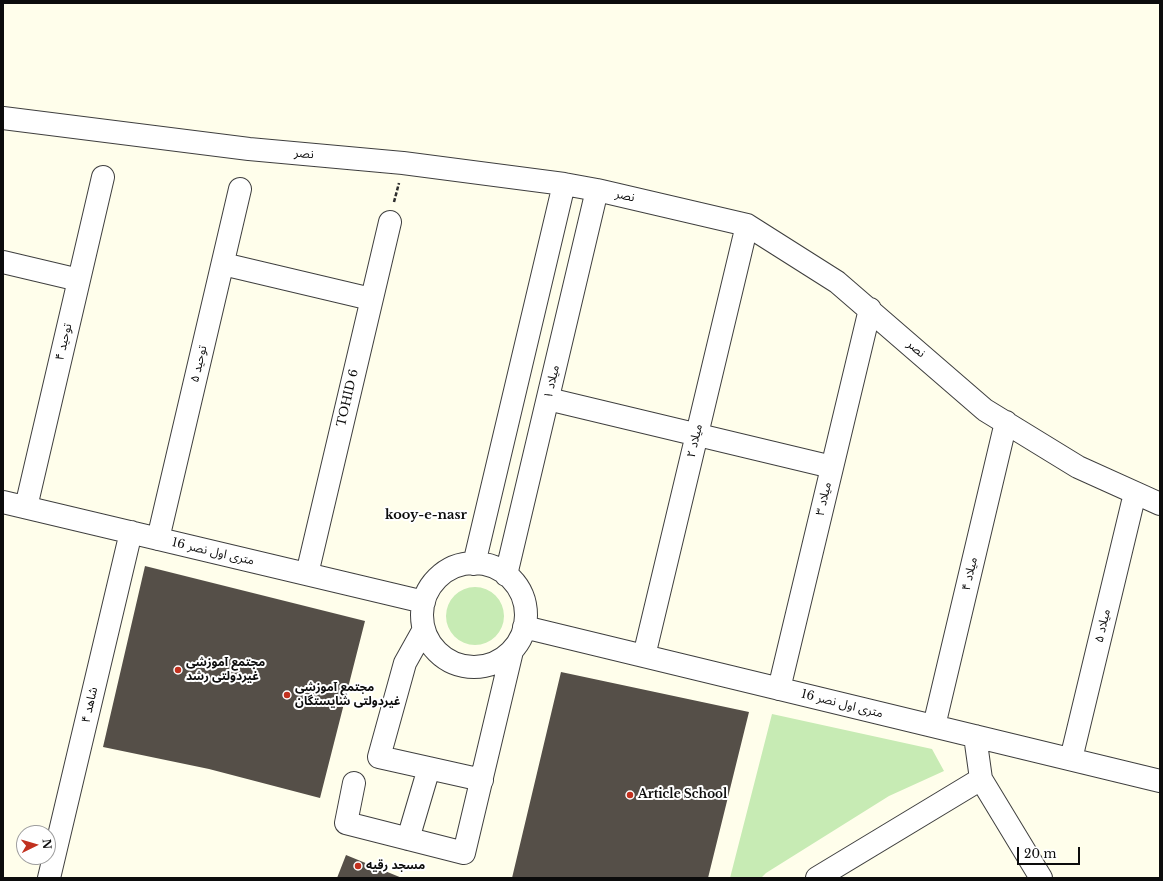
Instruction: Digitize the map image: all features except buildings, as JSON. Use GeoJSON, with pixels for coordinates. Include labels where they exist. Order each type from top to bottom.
{"type":"FeatureCollection","features":[{"type":"Feature","properties":{"kind":"street","name":"نصر"},"geometry":{"type":"LineString","coordinates":[[3,118],[249,149],[403,163],[564,184],[598,190],[746,225],[837,282],[985,410],[1078,466],[1160,504]]}},
{"type":"Feature","properties":{"kind":"street","name":"توحید ۴"},"geometry":{"type":"LineString","coordinates":[[26,507],[104,177]]}},
{"type":"Feature","properties":{"kind":"street"},"geometry":{"type":"LineString","coordinates":[[474,564],[564,184]]}},
{"type":"Feature","properties":{"kind":"street","name":"توحید ۵"},"geometry":{"type":"LineString","coordinates":[[158,539],[240,189]]}},
{"type":"Feature","properties":{"kind":"street","name":"میلاد ۱"},"geometry":{"type":"LineString","coordinates":[[506,575],[598,190]]}},
{"type":"Feature","properties":{"kind":"street","name":"TOHID 6"},"geometry":{"type":"LineString","coordinates":[[307,574],[390,222]]}},
{"type":"Feature","properties":{"kind":"street","name":"میلاد ۲"},"geometry":{"type":"LineString","coordinates":[[644,656],[746,225]]}},
{"type":"Feature","properties":{"kind":"street"},"geometry":{"type":"LineString","coordinates":[[3,262],[79,280]]}},
{"type":"Feature","properties":{"kind":"street"},"geometry":{"type":"LineString","coordinates":[[222,264],[371,299]]}},
{"type":"Feature","properties":{"kind":"street","name":"میلاد ۳"},"geometry":{"type":"LineString","coordinates":[[779,689],[870,309]]}},
{"type":"Feature","properties":{"kind":"street"},"geometry":{"type":"LineString","coordinates":[[548,399],[832,467]]}},
{"type":"Feature","properties":{"kind":"street","name":"میلاد ۴"},"geometry":{"type":"LineString","coordinates":[[934,726],[1006,422]]}},
{"type":"Feature","properties":{"kind":"street","name":"میلاد ۵"},"geometry":{"type":"LineString","coordinates":[[1071,760],[1135,493]]}},
{"type":"Feature","properties":{"kind":"street","name":"16 متری اول نصر"},"geometry":{"type":"LineString","coordinates":[[3,502],[424,602]]}},
{"type":"Feature","properties":{"kind":"street","name":"شاهد ۴"},"geometry":{"type":"LineString","coordinates":[[49,878],[131,532]]}},
{"type":"Feature","properties":{"kind":"street"},"geometry":{"type":"LineString","coordinates":[[461,565],[486,565],[506,575],[516,585],[523,598],[525,613],[524,627],[519,640],[512,651],[501,660],[475,668],[461,666],[449,661],[438,653],[429,642],[424,629],[422,616],[424,602],[429,590],[443,574],[461,565]]}},
{"type":"Feature","properties":{"kind":"street","name":"16 متری اول نصر"},"geometry":{"type":"LineString","coordinates":[[524,627],[1160,781]]}},
{"type":"Feature","properties":{"kind":"street"},"geometry":{"type":"LineString","coordinates":[[424,629],[405,663],[379,757],[482,780]]}},
{"type":"Feature","properties":{"kind":"street"},"geometry":{"type":"LineString","coordinates":[[354,783],[346,823],[464,853],[512,651]]}},
{"type":"Feature","properties":{"kind":"street"},"geometry":{"type":"LineString","coordinates":[[975,736],[981,779],[1041,878]]}},
{"type":"Feature","properties":{"kind":"street"},"geometry":{"type":"LineString","coordinates":[[408,839],[429,768]]}},
{"type":"Feature","properties":{"kind":"street"},"geometry":{"type":"LineString","coordinates":[[827,876],[981,779]]}},
{"type":"Feature","properties":{"kind":"path"},"geometry":{"type":"LineString","coordinates":[[390,222],[403,163]]}},
{"type":"Feature","properties":{"kind":"green space"},"geometry":{"type":"Polygon","coordinates":[[[475,587],[491,592],[499,600],[504,616],[499,632],[491,640],[475,645],[459,640],[451,632],[446,616],[451,600],[459,592],[475,587]]]}},
{"type":"Feature","properties":{"kind":"green space"},"geometry":{"type":"Polygon","coordinates":[[[772,714],[932,749],[944,771],[889,796],[766,873],[761,878],[730,878],[772,714]]]}},
{"type":"Feature","properties":{"kind":"place","name":"مجتمع آموزشی غیردولتی رشد"},"geometry":{"type":"Point","coordinates":[178,670]}},
{"type":"Feature","properties":{"kind":"place","name":"مجتمع آموزشی غیردولتی شایستگان"},"geometry":{"type":"Point","coordinates":[287,695]}},
{"type":"Feature","properties":{"kind":"place","name":"Article School"},"geometry":{"type":"Point","coordinates":[630,795]}},
{"type":"Feature","properties":{"kind":"place","name":"مسجد رقیه"},"geometry":{"type":"Point","coordinates":[358,866]}},
{"type":"Feature","properties":{"kind":"district","name":"kooy-e-nasr"},"geometry":{"type":"Point","coordinates":[426,515]}}]}
